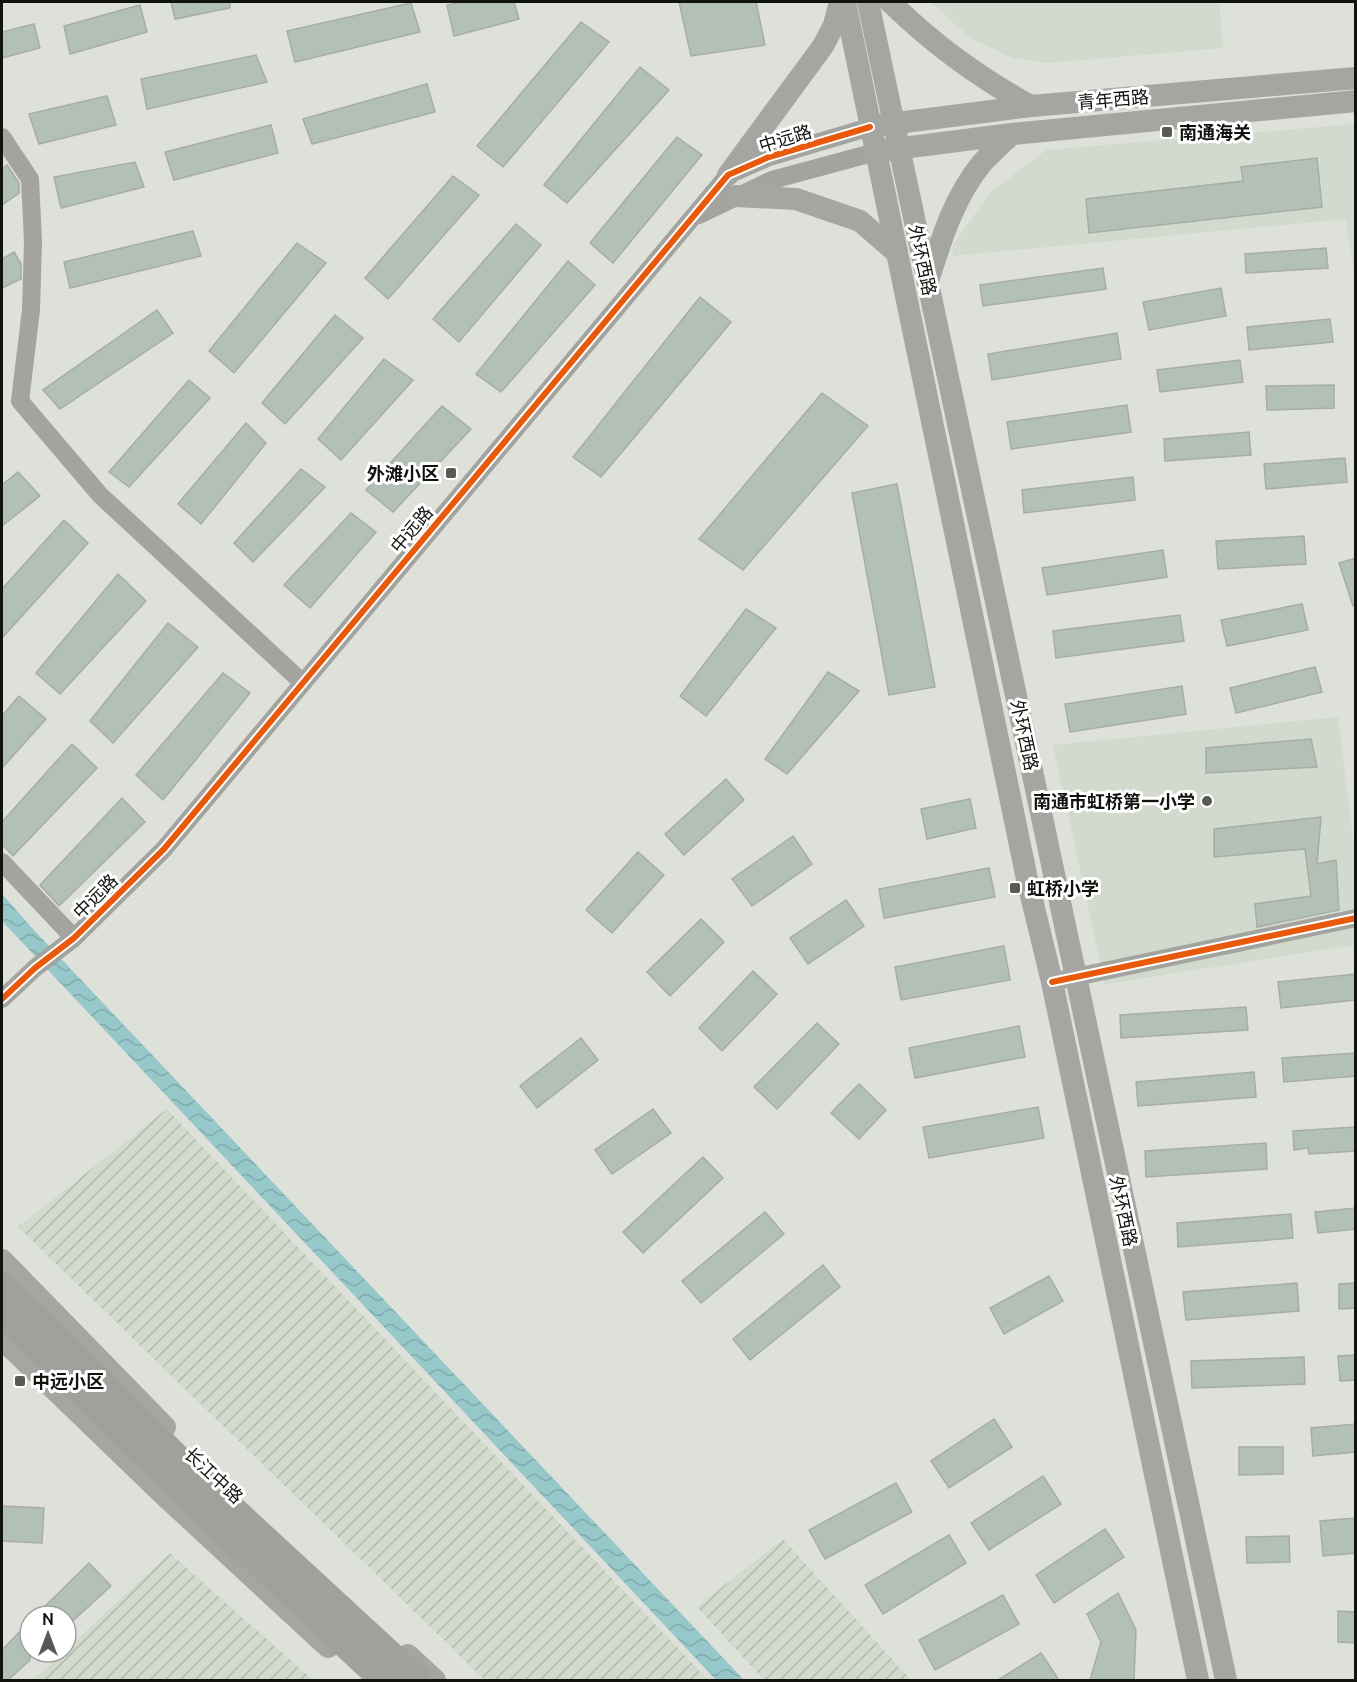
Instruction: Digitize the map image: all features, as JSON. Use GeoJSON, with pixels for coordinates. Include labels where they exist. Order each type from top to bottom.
{"type":"FeatureCollection","features":[{"type":"Feature","properties":{"kind":"highway","name":"长江中路"},"geometry":{"type":"LineString","coordinates":[[2,1284],[184,1464],[418,1680]]}},
{"type":"Feature","properties":{"kind":"highway","name":"长江中路"},"geometry":{"type":"LineString","coordinates":[[2,1314],[173,1483],[382,1680]]}},
{"type":"Feature","properties":{"kind":"main road"},"geometry":{"type":"LineString","coordinates":[[840,2],[834,25],[823,46],[731,186],[796,199],[860,221],[897,253]]}},
{"type":"Feature","properties":{"kind":"main road","name":"外环西路"},"geometry":{"type":"LineString","coordinates":[[845,2],[1027,879],[1052,982],[1198,1680]]}},
{"type":"Feature","properties":{"kind":"main road","name":"外环西路"},"geometry":{"type":"LineString","coordinates":[[868,2],[1074,977],[1226,1680]]}},
{"type":"Feature","properties":{"kind":"main road"},"geometry":{"type":"LineString","coordinates":[[890,2],[914,26],[971,71],[1031,106]]}},
{"type":"Feature","properties":{"kind":"main road","name":"青年西路"},"geometry":{"type":"LineString","coordinates":[[870,127],[1031,106],[1356,78]]}},
{"type":"Feature","properties":{"kind":"main road","name":"青年西路"},"geometry":{"type":"LineString","coordinates":[[876,152],[900,147],[1012,134],[1356,101]]}},
{"type":"Feature","properties":{"kind":"main road"},"geometry":{"type":"LineString","coordinates":[[927,282],[947,222],[964,192],[982,164],[1012,134]]}},
{"type":"Feature","properties":{"kind":"main road","name":"长江中路"},"geometry":{"type":"LineString","coordinates":[[2,1260],[195,1458],[435,1680]]}},
{"type":"Feature","properties":{"kind":"main road"},"geometry":{"type":"LineString","coordinates":[[2,1339],[165,1496],[365,1680]]}},
{"type":"Feature","properties":{"kind":"street","name":"中远路"},"geometry":{"type":"LineString","coordinates":[[2,999],[67,942],[164,849],[281,706],[303,683],[690,220],[769,157],[870,127]]}},
{"type":"Feature","properties":{"kind":"street"},"geometry":{"type":"LineString","coordinates":[[2,137],[30,179],[33,242],[31,310],[20,402],[99,495],[303,683]]}},
{"type":"Feature","properties":{"kind":"street","name":"中远路"},"geometry":{"type":"LineString","coordinates":[[731,186],[772,180],[876,152]]}},
{"type":"Feature","properties":{"kind":"street"},"geometry":{"type":"LineString","coordinates":[[2,862],[67,942]]}},
{"type":"Feature","properties":{"kind":"street"},"geometry":{"type":"LineString","coordinates":[[1052,982],[1356,918]]}},
{"type":"Feature","properties":{"kind":"shaded area"},"geometry":{"type":"Polygon","coordinates":[[[931,2],[1219,2],[1223,48],[1048,63],[1013,58],[970,38],[931,2]]]}},
{"type":"Feature","properties":{"kind":"shaded area"},"geometry":{"type":"Polygon","coordinates":[[[1355,124],[1355,280],[1346,219],[952,256],[954,243],[990,193],[1046,150],[1355,124]]]}},
{"type":"Feature","properties":{"kind":"shaded area","name":"南通市虹桥第一小学"},"geometry":{"type":"Polygon","coordinates":[[[1338,717],[1355,856],[1355,945],[1105,984],[1053,745],[1338,717]]]}},
{"type":"Feature","properties":{"kind":"shaded area"},"geometry":{"type":"Polygon","coordinates":[[[167,1109],[708,1680],[485,1680],[18,1227],[167,1109]]]}},
{"type":"Feature","properties":{"kind":"shaded area"},"geometry":{"type":"Polygon","coordinates":[[[783,1539],[911,1680],[764,1680],[697,1607],[783,1539]]]}},
{"type":"Feature","properties":{"kind":"shaded area"},"geometry":{"type":"Polygon","coordinates":[[[170,1553],[313,1680],[33,1680],[50,1664],[78,1664],[78,1638],[170,1553]]]}},
{"type":"Feature","properties":{"kind":"water"},"geometry":{"type":"Polygon","coordinates":[[[2,894],[744,1680],[716,1680],[2,921],[2,894]]]}},
{"type":"Feature","properties":{"kind":"building"},"geometry":{"type":"Polygon","coordinates":[[[171,2],[230,2],[230,8],[175,19],[171,2]]]}},
{"type":"Feature","properties":{"kind":"building"},"geometry":{"type":"Polygon","coordinates":[[[463,2],[514,2],[519,19],[454,36],[447,5],[463,2]]]}},
{"type":"Feature","properties":{"kind":"building"},"geometry":{"type":"Polygon","coordinates":[[[679,2],[756,2],[765,45],[691,56],[679,2]]]}},
{"type":"Feature","properties":{"kind":"building"},"geometry":{"type":"Polygon","coordinates":[[[411,3],[420,32],[295,62],[287,31],[411,3]]]}},
{"type":"Feature","properties":{"kind":"building"},"geometry":{"type":"Polygon","coordinates":[[[140,5],[147,32],[70,54],[64,26],[140,5]]]}},
{"type":"Feature","properties":{"kind":"building"},"geometry":{"type":"Polygon","coordinates":[[[581,22],[609,42],[503,167],[477,146],[581,22]]]}},
{"type":"Feature","properties":{"kind":"building"},"geometry":{"type":"Polygon","coordinates":[[[34,24],[40,48],[2,58],[2,32],[34,24]]]}},
{"type":"Feature","properties":{"kind":"building"},"geometry":{"type":"Polygon","coordinates":[[[256,55],[267,82],[147,109],[141,79],[256,55]]]}},
{"type":"Feature","properties":{"kind":"building"},"geometry":{"type":"Polygon","coordinates":[[[640,67],[669,90],[567,203],[544,185],[640,67]]]}},
{"type":"Feature","properties":{"kind":"building"},"geometry":{"type":"Polygon","coordinates":[[[427,84],[435,112],[312,144],[303,119],[427,84]]]}},
{"type":"Feature","properties":{"kind":"building"},"geometry":{"type":"Polygon","coordinates":[[[107,96],[116,125],[39,144],[29,114],[107,96]]]}},
{"type":"Feature","properties":{"kind":"building"},"geometry":{"type":"Polygon","coordinates":[[[271,125],[278,153],[174,180],[165,152],[271,125]]]}},
{"type":"Feature","properties":{"kind":"building"},"geometry":{"type":"Polygon","coordinates":[[[677,137],[702,155],[613,263],[590,243],[677,137]]]}},
{"type":"Feature","properties":{"kind":"building"},"geometry":{"type":"Polygon","coordinates":[[[1317,158],[1322,207],[1089,233],[1086,199],[1243,181],[1241,167],[1317,158]]]}},
{"type":"Feature","properties":{"kind":"building"},"geometry":{"type":"Polygon","coordinates":[[[135,162],[144,187],[61,208],[54,177],[135,162]]]}},
{"type":"Feature","properties":{"kind":"building"},"geometry":{"type":"Polygon","coordinates":[[[7,165],[19,183],[19,193],[2,205],[2,169],[7,165]]]}},
{"type":"Feature","properties":{"kind":"building"},"geometry":{"type":"Polygon","coordinates":[[[453,176],[479,195],[388,299],[365,278],[453,176]]]}},
{"type":"Feature","properties":{"kind":"building"},"geometry":{"type":"Polygon","coordinates":[[[516,224],[541,245],[459,342],[433,319],[516,224]]]}},
{"type":"Feature","properties":{"kind":"building"},"geometry":{"type":"Polygon","coordinates":[[[193,231],[201,256],[70,288],[64,262],[193,231]]]}},
{"type":"Feature","properties":{"kind":"building"},"geometry":{"type":"Polygon","coordinates":[[[297,243],[326,263],[234,373],[209,351],[297,243]]]}},
{"type":"Feature","properties":{"kind":"building"},"geometry":{"type":"Polygon","coordinates":[[[1326,248],[1328,268],[1246,273],[1245,254],[1326,248]]]}},
{"type":"Feature","properties":{"kind":"building"},"geometry":{"type":"Polygon","coordinates":[[[14,252],[21,264],[21,279],[2,288],[2,259],[14,252]]]}},
{"type":"Feature","properties":{"kind":"building"},"geometry":{"type":"Polygon","coordinates":[[[568,261],[595,285],[501,392],[476,374],[568,261]]]}},
{"type":"Feature","properties":{"kind":"building"},"geometry":{"type":"Polygon","coordinates":[[[1103,268],[1106,289],[983,306],[980,285],[1103,268]]]}},
{"type":"Feature","properties":{"kind":"building"},"geometry":{"type":"Polygon","coordinates":[[[1221,288],[1226,316],[1149,330],[1143,302],[1221,288]]]}},
{"type":"Feature","properties":{"kind":"building"},"geometry":{"type":"Polygon","coordinates":[[[700,297],[731,322],[601,477],[573,457],[700,297]]]}},
{"type":"Feature","properties":{"kind":"building"},"geometry":{"type":"Polygon","coordinates":[[[157,310],[173,333],[60,409],[43,390],[157,310]]]}},
{"type":"Feature","properties":{"kind":"building"},"geometry":{"type":"Polygon","coordinates":[[[335,315],[363,338],[285,424],[262,403],[335,315]]]}},
{"type":"Feature","properties":{"kind":"building"},"geometry":{"type":"Polygon","coordinates":[[[1330,319],[1333,342],[1249,350],[1247,327],[1330,319]]]}},
{"type":"Feature","properties":{"kind":"building"},"geometry":{"type":"Polygon","coordinates":[[[1117,333],[1121,359],[992,380],[988,354],[1117,333]]]}},
{"type":"Feature","properties":{"kind":"building"},"geometry":{"type":"Polygon","coordinates":[[[384,359],[413,380],[341,460],[318,439],[384,359]]]}},
{"type":"Feature","properties":{"kind":"building"},"geometry":{"type":"Polygon","coordinates":[[[1240,360],[1243,382],[1160,392],[1157,370],[1240,360]]]}},
{"type":"Feature","properties":{"kind":"building"},"geometry":{"type":"Polygon","coordinates":[[[189,380],[210,398],[129,487],[109,472],[189,380]]]}},
{"type":"Feature","properties":{"kind":"building"},"geometry":{"type":"Polygon","coordinates":[[[1334,385],[1334,408],[1267,410],[1266,386],[1334,385]]]}},
{"type":"Feature","properties":{"kind":"building"},"geometry":{"type":"Polygon","coordinates":[[[822,393],[868,426],[743,570],[699,539],[822,393]]]}},
{"type":"Feature","properties":{"kind":"building"},"geometry":{"type":"Polygon","coordinates":[[[1127,405],[1131,432],[1011,449],[1007,422],[1127,405]]]}},
{"type":"Feature","properties":{"kind":"building"},"geometry":{"type":"Polygon","coordinates":[[[442,406],[471,429],[393,512],[366,490],[442,406]]]}},
{"type":"Feature","properties":{"kind":"building"},"geometry":{"type":"Polygon","coordinates":[[[246,423],[266,443],[201,524],[178,504],[246,423]]]}},
{"type":"Feature","properties":{"kind":"building"},"geometry":{"type":"Polygon","coordinates":[[[1249,432],[1251,455],[1165,461],[1164,439],[1249,432]]]}},
{"type":"Feature","properties":{"kind":"building"},"geometry":{"type":"Polygon","coordinates":[[[1345,458],[1347,482],[1266,489],[1264,464],[1345,458]]]}},
{"type":"Feature","properties":{"kind":"building"},"geometry":{"type":"Polygon","coordinates":[[[301,469],[325,487],[253,562],[234,543],[301,469]]]}},
{"type":"Feature","properties":{"kind":"building"},"geometry":{"type":"Polygon","coordinates":[[[18,472],[40,496],[2,526],[2,485],[18,472]]]}},
{"type":"Feature","properties":{"kind":"building"},"geometry":{"type":"Polygon","coordinates":[[[1133,477],[1135,500],[1024,513],[1022,490],[1133,477]]]}},
{"type":"Feature","properties":{"kind":"building"},"geometry":{"type":"Polygon","coordinates":[[[897,484],[935,687],[889,695],[852,493],[897,484]]]}},
{"type":"Feature","properties":{"kind":"building"},"geometry":{"type":"Polygon","coordinates":[[[351,513],[376,532],[310,608],[284,585],[351,513]]]}},
{"type":"Feature","properties":{"kind":"building"},"geometry":{"type":"Polygon","coordinates":[[[64,520],[88,543],[2,638],[2,589],[64,520]]]}},
{"type":"Feature","properties":{"kind":"building"},"geometry":{"type":"Polygon","coordinates":[[[1304,536],[1306,564],[1218,569],[1216,541],[1304,536]]]}},
{"type":"Feature","properties":{"kind":"building"},"geometry":{"type":"Polygon","coordinates":[[[1163,550],[1167,577],[1047,595],[1042,568],[1163,550]]]}},
{"type":"Feature","properties":{"kind":"building"},"geometry":{"type":"Polygon","coordinates":[[[1356,558],[1356,606],[1353,606],[1339,563],[1356,558]]]}},
{"type":"Feature","properties":{"kind":"building"},"geometry":{"type":"Polygon","coordinates":[[[118,574],[146,601],[60,694],[36,673],[118,574]]]}},
{"type":"Feature","properties":{"kind":"building"},"geometry":{"type":"Polygon","coordinates":[[[1302,604],[1308,630],[1227,646],[1221,620],[1302,604]]]}},
{"type":"Feature","properties":{"kind":"building"},"geometry":{"type":"Polygon","coordinates":[[[746,609],[776,628],[706,716],[680,696],[746,609]]]}},
{"type":"Feature","properties":{"kind":"building"},"geometry":{"type":"Polygon","coordinates":[[[1180,615],[1184,641],[1056,658],[1053,631],[1180,615]]]}},
{"type":"Feature","properties":{"kind":"building"},"geometry":{"type":"Polygon","coordinates":[[[168,623],[198,647],[113,743],[90,721],[168,623]]]}},
{"type":"Feature","properties":{"kind":"building"},"geometry":{"type":"Polygon","coordinates":[[[1315,667],[1322,692],[1236,713],[1230,688],[1315,667]]]}},
{"type":"Feature","properties":{"kind":"building"},"geometry":{"type":"Polygon","coordinates":[[[828,672],[859,691],[787,774],[765,759],[828,672]]]}},
{"type":"Feature","properties":{"kind":"building"},"geometry":{"type":"Polygon","coordinates":[[[223,673],[250,693],[163,800],[136,775],[223,673]]]}},
{"type":"Feature","properties":{"kind":"building"},"geometry":{"type":"Polygon","coordinates":[[[1182,686],[1186,714],[1070,732],[1065,704],[1182,686]]]}},
{"type":"Feature","properties":{"kind":"building"},"geometry":{"type":"Polygon","coordinates":[[[19,696],[46,719],[2,768],[2,716],[19,696]]]}},
{"type":"Feature","properties":{"kind":"building"},"geometry":{"type":"Polygon","coordinates":[[[1311,739],[1317,767],[1206,773],[1206,748],[1311,739]]]}},
{"type":"Feature","properties":{"kind":"building"},"geometry":{"type":"Polygon","coordinates":[[[72,744],[97,768],[13,856],[2,844],[2,822],[72,744]]]}},
{"type":"Feature","properties":{"kind":"building"},"geometry":{"type":"Polygon","coordinates":[[[726,779],[744,800],[684,855],[665,834],[726,779]]]}},
{"type":"Feature","properties":{"kind":"building"},"geometry":{"type":"Polygon","coordinates":[[[122,798],[145,822],[59,906],[40,885],[122,798]]]}},
{"type":"Feature","properties":{"kind":"building"},"geometry":{"type":"Polygon","coordinates":[[[970,799],[976,828],[927,839],[921,809],[970,799]]]}},
{"type":"Feature","properties":{"kind":"building"},"geometry":{"type":"Polygon","coordinates":[[[1321,817],[1317,864],[1336,860],[1339,910],[1257,927],[1255,904],[1311,896],[1305,849],[1214,857],[1214,829],[1321,817]]]}},
{"type":"Feature","properties":{"kind":"building"},"geometry":{"type":"Polygon","coordinates":[[[793,836],[812,864],[752,906],[732,879],[793,836]]]}},
{"type":"Feature","properties":{"kind":"building"},"geometry":{"type":"Polygon","coordinates":[[[638,852],[664,875],[612,933],[586,910],[638,852]]]}},
{"type":"Feature","properties":{"kind":"building"},"geometry":{"type":"Polygon","coordinates":[[[989,868],[995,897],[884,918],[879,889],[989,868]]]}},
{"type":"Feature","properties":{"kind":"building"},"geometry":{"type":"Polygon","coordinates":[[[846,900],[864,926],[808,964],[790,938],[846,900]]]}},
{"type":"Feature","properties":{"kind":"building"},"geometry":{"type":"Polygon","coordinates":[[[701,919],[724,942],[670,996],[647,972],[701,919]]]}},
{"type":"Feature","properties":{"kind":"building"},"geometry":{"type":"Polygon","coordinates":[[[1004,946],[1010,980],[901,1000],[895,967],[1004,946]]]}},
{"type":"Feature","properties":{"kind":"building"},"geometry":{"type":"Polygon","coordinates":[[[753,971],[777,994],[722,1051],[699,1028],[753,971]]]}},
{"type":"Feature","properties":{"kind":"building"},"geometry":{"type":"Polygon","coordinates":[[[1356,974],[1356,1000],[1281,1008],[1278,982],[1356,974]]]}},
{"type":"Feature","properties":{"kind":"building"},"geometry":{"type":"Polygon","coordinates":[[[1246,1007],[1248,1030],[1121,1038],[1120,1015],[1246,1007]]]}},
{"type":"Feature","properties":{"kind":"building"},"geometry":{"type":"Polygon","coordinates":[[[817,1023],[839,1044],[777,1109],[754,1087],[817,1023]]]}},
{"type":"Feature","properties":{"kind":"building"},"geometry":{"type":"Polygon","coordinates":[[[1019,1026],[1025,1057],[915,1078],[909,1048],[1019,1026]]]}},
{"type":"Feature","properties":{"kind":"building"},"geometry":{"type":"Polygon","coordinates":[[[581,1038],[598,1060],[537,1108],[520,1086],[581,1038]]]}},
{"type":"Feature","properties":{"kind":"building"},"geometry":{"type":"Polygon","coordinates":[[[1356,1053],[1356,1076],[1284,1082],[1282,1058],[1356,1053]]]}},
{"type":"Feature","properties":{"kind":"building"},"geometry":{"type":"Polygon","coordinates":[[[1254,1072],[1256,1097],[1138,1106],[1136,1082],[1254,1072]]]}},
{"type":"Feature","properties":{"kind":"building"},"geometry":{"type":"Polygon","coordinates":[[[859,1084],[886,1110],[859,1139],[831,1113],[859,1084]]]}},
{"type":"Feature","properties":{"kind":"building"},"geometry":{"type":"Polygon","coordinates":[[[1038,1107],[1044,1138],[929,1158],[923,1127],[1038,1107]]]}},
{"type":"Feature","properties":{"kind":"building"},"geometry":{"type":"Polygon","coordinates":[[[653,1109],[671,1133],[612,1174],[595,1150],[653,1109]]]}},
{"type":"Feature","properties":{"kind":"building"},"geometry":{"type":"Polygon","coordinates":[[[1356,1127],[1356,1151],[1309,1154],[1308,1148],[1294,1150],[1293,1131],[1356,1127]]]}},
{"type":"Feature","properties":{"kind":"building"},"geometry":{"type":"Polygon","coordinates":[[[1266,1143],[1267,1169],[1146,1177],[1145,1151],[1266,1143]]]}},
{"type":"Feature","properties":{"kind":"building"},"geometry":{"type":"Polygon","coordinates":[[[703,1157],[723,1178],[643,1253],[623,1232],[703,1157]]]}},
{"type":"Feature","properties":{"kind":"building"},"geometry":{"type":"Polygon","coordinates":[[[1356,1208],[1356,1229],[1318,1233],[1315,1212],[1356,1208]]]}},
{"type":"Feature","properties":{"kind":"building"},"geometry":{"type":"Polygon","coordinates":[[[765,1212],[784,1234],[701,1303],[682,1281],[765,1212]]]}},
{"type":"Feature","properties":{"kind":"building"},"geometry":{"type":"Polygon","coordinates":[[[1291,1214],[1293,1238],[1178,1247],[1177,1223],[1291,1214]]]}},
{"type":"Feature","properties":{"kind":"building"},"geometry":{"type":"Polygon","coordinates":[[[823,1265],[840,1287],[750,1360],[733,1339],[823,1265]]]}},
{"type":"Feature","properties":{"kind":"building"},"geometry":{"type":"Polygon","coordinates":[[[1049,1276],[1063,1301],[1004,1334],[990,1308],[1049,1276]]]}},
{"type":"Feature","properties":{"kind":"building"},"geometry":{"type":"Polygon","coordinates":[[[1297,1283],[1299,1311],[1186,1320],[1183,1292],[1297,1283]]]}},
{"type":"Feature","properties":{"kind":"building"},"geometry":{"type":"Polygon","coordinates":[[[1356,1283],[1356,1308],[1339,1309],[1339,1284],[1356,1283]]]}},
{"type":"Feature","properties":{"kind":"building"},"geometry":{"type":"Polygon","coordinates":[[[1356,1355],[1356,1380],[1340,1381],[1338,1356],[1356,1355]]]}},
{"type":"Feature","properties":{"kind":"building"},"geometry":{"type":"Polygon","coordinates":[[[1304,1357],[1305,1384],[1192,1388],[1191,1361],[1304,1357]]]}},
{"type":"Feature","properties":{"kind":"building"},"geometry":{"type":"Polygon","coordinates":[[[994,1419],[1012,1447],[949,1488],[931,1461],[994,1419]]]}},
{"type":"Feature","properties":{"kind":"building"},"geometry":{"type":"Polygon","coordinates":[[[1356,1424],[1356,1452],[1313,1456],[1311,1428],[1356,1424]]]}},
{"type":"Feature","properties":{"kind":"building"},"geometry":{"type":"Polygon","coordinates":[[[1239,1447],[1283,1447],[1283,1474],[1239,1475],[1239,1447]]]}},
{"type":"Feature","properties":{"kind":"building"},"geometry":{"type":"Polygon","coordinates":[[[1043,1476],[1061,1504],[989,1550],[971,1523],[1043,1476]]]}},
{"type":"Feature","properties":{"kind":"building"},"geometry":{"type":"Polygon","coordinates":[[[896,1483],[912,1512],[825,1559],[809,1530],[896,1483]]]}},
{"type":"Feature","properties":{"kind":"building"},"geometry":{"type":"Polygon","coordinates":[[[2,1506],[44,1508],[42,1543],[2,1541],[2,1506]]]}},
{"type":"Feature","properties":{"kind":"building"},"geometry":{"type":"Polygon","coordinates":[[[1356,1518],[1356,1553],[1323,1556],[1320,1521],[1356,1518]]]}},
{"type":"Feature","properties":{"kind":"building"},"geometry":{"type":"Polygon","coordinates":[[[1105,1529],[1124,1557],[1054,1603],[1036,1575],[1105,1529]]]}},
{"type":"Feature","properties":{"kind":"building"},"geometry":{"type":"Polygon","coordinates":[[[949,1535],[966,1563],[883,1614],[865,1585],[949,1535]]]}},
{"type":"Feature","properties":{"kind":"building"},"geometry":{"type":"Polygon","coordinates":[[[1289,1536],[1290,1562],[1247,1563],[1246,1537],[1289,1536]]]}},
{"type":"Feature","properties":{"kind":"building"},"geometry":{"type":"Polygon","coordinates":[[[89,1563],[111,1586],[78,1616],[78,1604],[47,1604],[89,1563]]]}},
{"type":"Feature","properties":{"kind":"building"},"geometry":{"type":"Polygon","coordinates":[[[1118,1593],[1136,1630],[1134,1680],[1090,1680],[1101,1642],[1087,1614],[1118,1593]]]}},
{"type":"Feature","properties":{"kind":"building"},"geometry":{"type":"Polygon","coordinates":[[[1003,1595],[1019,1624],[935,1670],[919,1640],[1003,1595]]]}},
{"type":"Feature","properties":{"kind":"building"},"geometry":{"type":"Polygon","coordinates":[[[1338,1611],[1356,1612],[1356,1643],[1338,1642],[1338,1611]]]}},
{"type":"Feature","properties":{"kind":"building"},"geometry":{"type":"Polygon","coordinates":[[[18,1633],[18,1664],[26,1664],[8,1680],[2,1680],[2,1650],[18,1633]]]}},
{"type":"Feature","properties":{"kind":"building"},"geometry":{"type":"Polygon","coordinates":[[[1041,1653],[1059,1680],[998,1680],[1041,1653]]]}},
{"type":"Feature","properties":{"kind":"cycle path"},"geometry":{"type":"LineString","coordinates":[[2,999],[35,968],[74,938],[164,849],[728,175],[769,157],[870,127]]}},
{"type":"Feature","properties":{"kind":"cycle path"},"geometry":{"type":"LineString","coordinates":[[1052,982],[1356,918]]}},
{"type":"Feature","properties":{"kind":"place","name":"南通海关"},"geometry":{"type":"Point","coordinates":[1167,132]}},
{"type":"Feature","properties":{"kind":"place","name":"外滩小区"},"geometry":{"type":"Point","coordinates":[451,473]}},
{"type":"Feature","properties":{"kind":"place","name":"南通市虹桥第一小学"},"geometry":{"type":"Point","coordinates":[1207,801]}},
{"type":"Feature","properties":{"kind":"place","name":"虹桥小学"},"geometry":{"type":"Point","coordinates":[1015,888]}},
{"type":"Feature","properties":{"kind":"place","name":"中远小区"},"geometry":{"type":"Point","coordinates":[20,1381]}}]}
